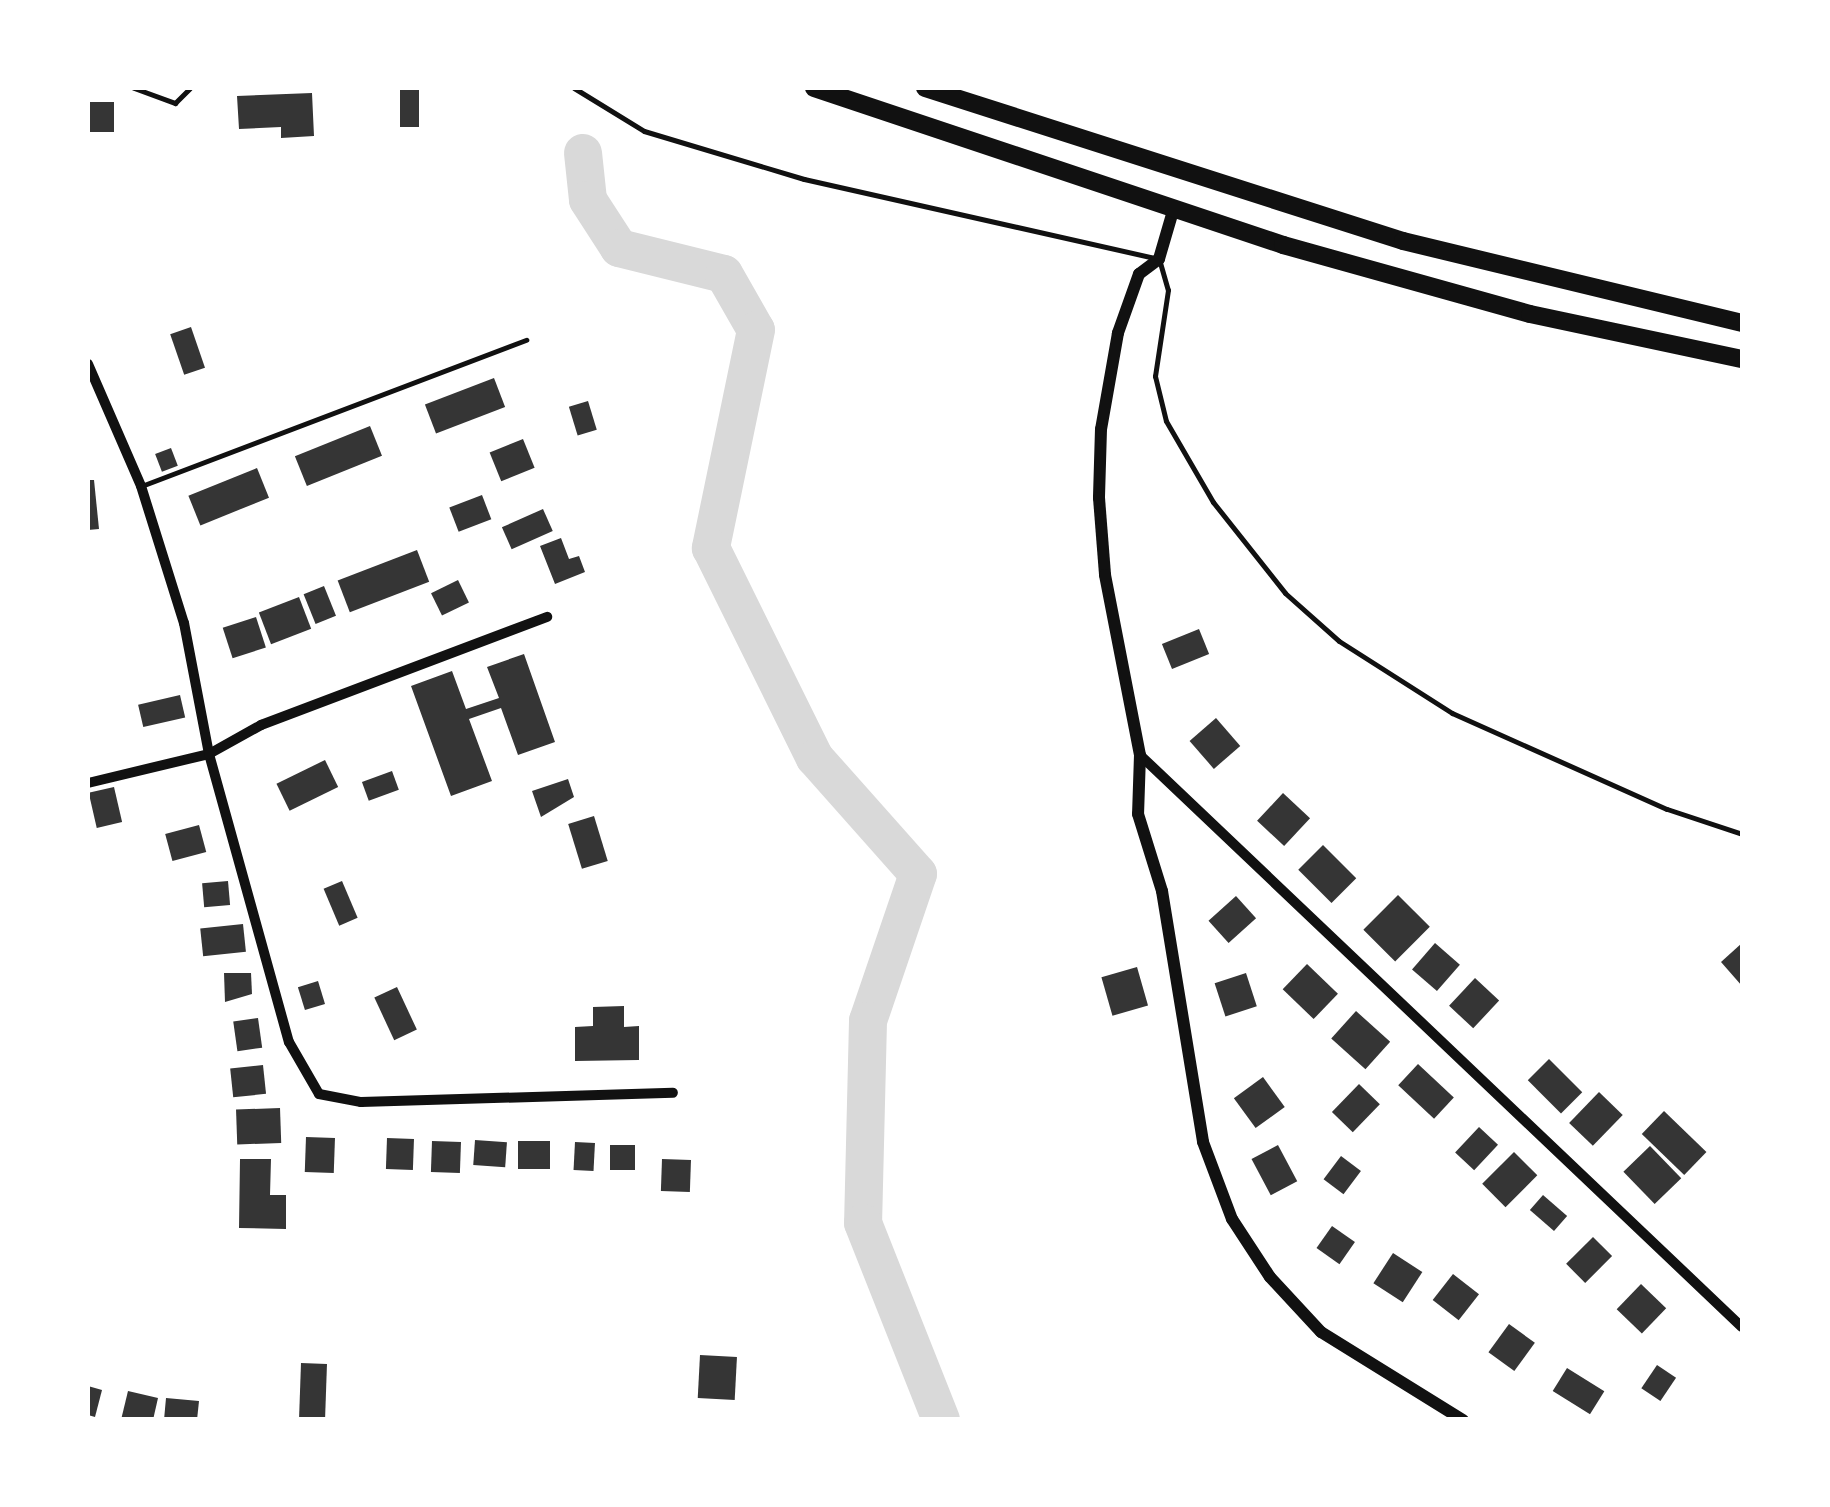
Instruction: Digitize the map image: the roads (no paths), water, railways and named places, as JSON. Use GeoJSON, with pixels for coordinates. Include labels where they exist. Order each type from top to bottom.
{"type":"FeatureCollection","features":[{"type":"Feature","properties":{"kind":"main road"},"geometry":{"type":"LineString","coordinates":[[814,88],[1173,211],[1530,314],[1742,360]]}},
{"type":"Feature","properties":{"kind":"main road"},"geometry":{"type":"LineString","coordinates":[[925,88],[1403,241],[1742,323]]}},
{"type":"Feature","properties":{"kind":"street"},"geometry":{"type":"LineString","coordinates":[[1173,211],[1160,260],[1139,274],[1118,333],[1100,446],[1105,575],[1140,754],[1138,814],[1162,891],[1203,1142],[1232,1220],[1270,1278],[1321,1332],[1463,1420]]}},
{"type":"Feature","properties":{"kind":"street"},"geometry":{"type":"LineString","coordinates":[[88,364],[141,486],[184,623],[209,754],[289,1042],[319,1094],[361,1102],[674,1093]]}},
{"type":"Feature","properties":{"kind":"street"},"geometry":{"type":"LineString","coordinates":[[88,784],[209,754],[261,724],[547,617]]}},
{"type":"Feature","properties":{"kind":"street"},"geometry":{"type":"LineString","coordinates":[[1140,754],[1742,1326]]}},
{"type":"Feature","properties":{"kind":"lane"},"geometry":{"type":"LineString","coordinates":[[134,88],[176,102],[190,88]]}},
{"type":"Feature","properties":{"kind":"lane"},"geometry":{"type":"LineString","coordinates":[[574,88],[644,131],[804,179],[1160,260],[1168,290],[1155,376],[1166,420],[1213,502],[1285,593],[1352,651],[1452,712],[1566,767],[1742,834]]}},
{"type":"Feature","properties":{"kind":"lane"},"geometry":{"type":"LineString","coordinates":[[141,486],[526,340]]}},
{"type":"Feature","properties":{"kind":"waterway"},"geometry":{"type":"LineString","coordinates":[[583,153],[588,200],[619,248],[724,274],[756,330],[711,548],[815,758],[918,874],[868,1021],[863,1223],[941,1420]]}}]}
